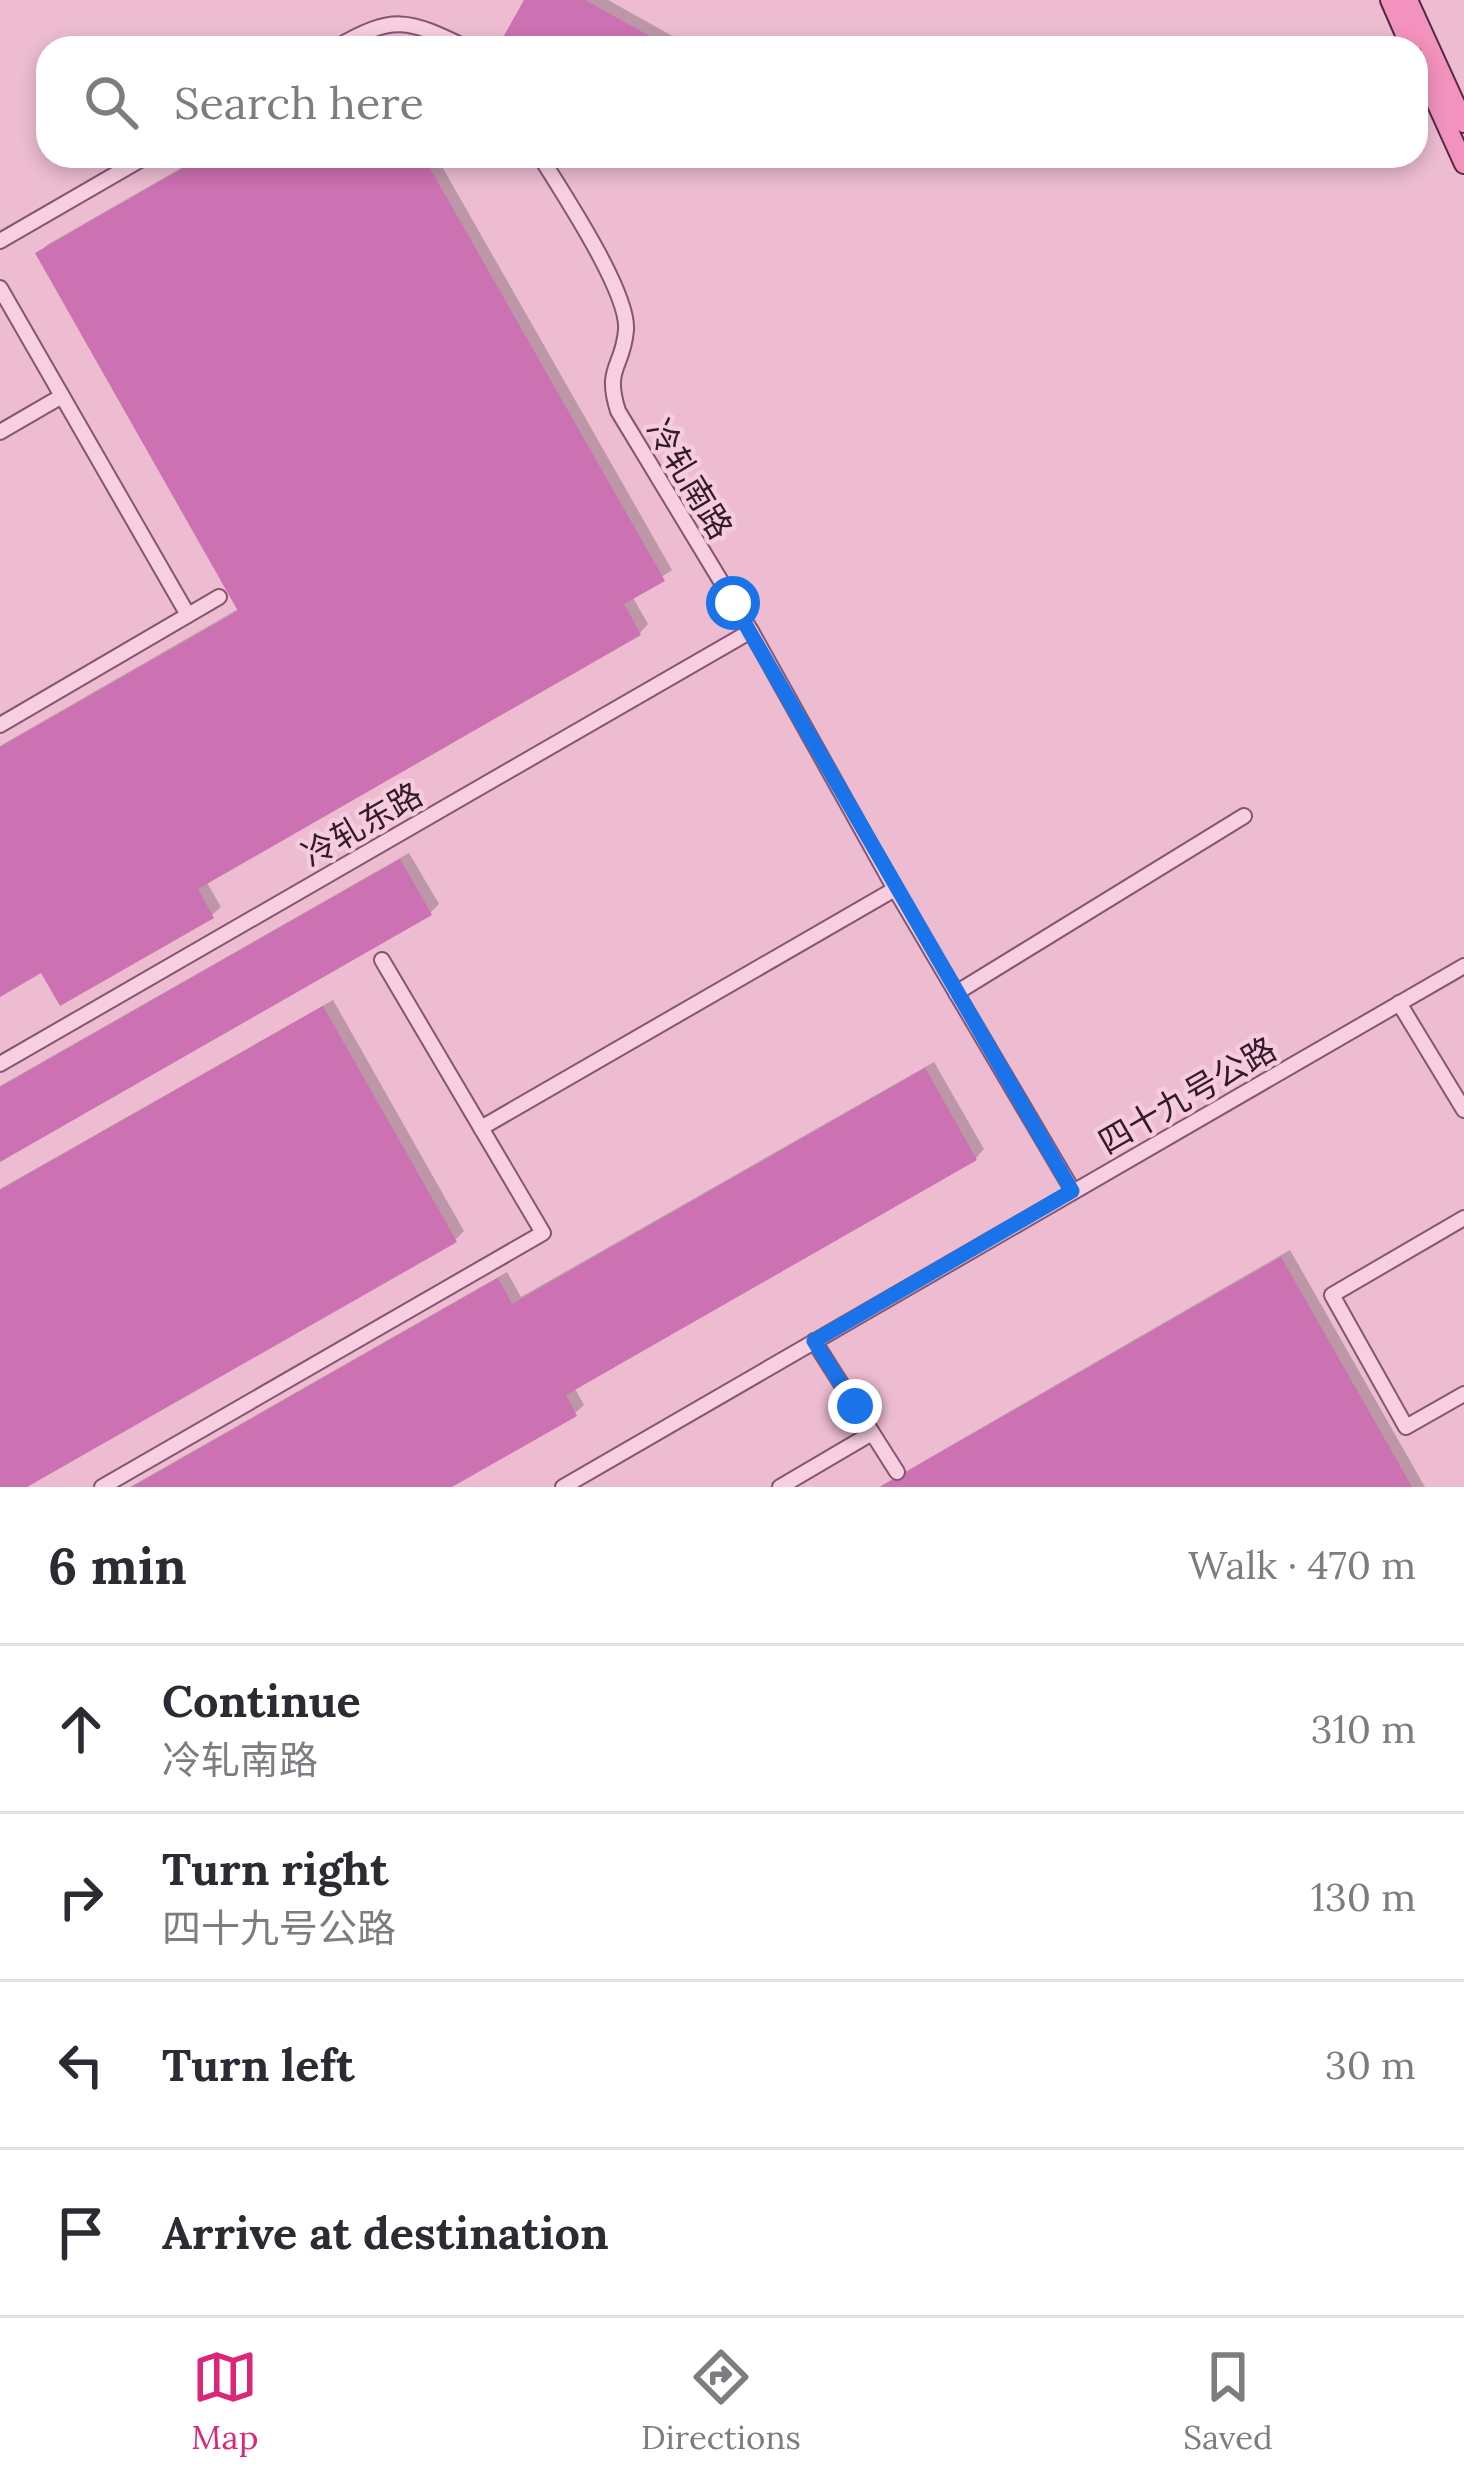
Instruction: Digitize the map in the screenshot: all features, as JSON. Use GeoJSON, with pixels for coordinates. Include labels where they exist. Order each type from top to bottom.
{"type":"FeatureCollection","features":[{"type":"Feature","properties":{"kind":"main road"},"geometry":{"type":"LineString","coordinates":[[1390,0],[1406,36]]}},
{"type":"Feature","properties":{"kind":"main road"},"geometry":{"type":"LineString","coordinates":[[1408,0],[1424,36]]}},
{"type":"Feature","properties":{"kind":"main road"},"geometry":{"type":"LineString","coordinates":[[1428,44],[1464,123]]}},
{"type":"Feature","properties":{"kind":"main road"},"geometry":{"type":"LineString","coordinates":[[1428,84],[1464,164]]}},
{"type":"Feature","properties":{"kind":"lane"},"geometry":{"type":"LineString","coordinates":[[355,36],[390,22],[442,36]]}},
{"type":"Feature","properties":{"kind":"lane"},"geometry":{"type":"LineString","coordinates":[[0,241],[126,168]]}},
{"type":"Feature","properties":{"kind":"lane","name":"冷轧南路"},"geometry":{"type":"LineString","coordinates":[[547,168],[619,295],[626,329],[610,386],[618,411],[751,631],[895,890],[1072,1191]]}},
{"type":"Feature","properties":{"kind":"lane"},"geometry":{"type":"LineString","coordinates":[[0,288],[188,615]]}},
{"type":"Feature","properties":{"kind":"lane"},"geometry":{"type":"LineString","coordinates":[[0,431],[62,396]]}},
{"type":"Feature","properties":{"kind":"lane"},"geometry":{"type":"LineString","coordinates":[[0,725],[219,597]]}},
{"type":"Feature","properties":{"kind":"lane","name":"冷轧东路"},"geometry":{"type":"LineString","coordinates":[[0,1064],[751,631]]}},
{"type":"Feature","properties":{"kind":"lane"},"geometry":{"type":"LineString","coordinates":[[956,993],[1244,816]]}},
{"type":"Feature","properties":{"kind":"lane"},"geometry":{"type":"LineString","coordinates":[[481,1128],[895,890]]}},
{"type":"Feature","properties":{"kind":"lane"},"geometry":{"type":"LineString","coordinates":[[102,1487],[543,1233],[382,960]]}},
{"type":"Feature","properties":{"kind":"lane","name":"四十九号公路"},"geometry":{"type":"LineString","coordinates":[[563,1487],[1464,966]]}},
{"type":"Feature","properties":{"kind":"lane"},"geometry":{"type":"LineString","coordinates":[[1399,1004],[1464,1109]]}},
{"type":"Feature","properties":{"kind":"lane"},"geometry":{"type":"LineString","coordinates":[[1464,1218],[1333,1295],[1406,1427],[1464,1394]]}},
{"type":"Feature","properties":{"kind":"lane"},"geometry":{"type":"LineString","coordinates":[[814,1341],[897,1472]]}},
{"type":"Feature","properties":{"kind":"lane"},"geometry":{"type":"LineString","coordinates":[[780,1487],[872,1432]]}},
{"type":"Feature","properties":{"kind":"building"},"geometry":{"type":"Polygon","coordinates":[[[524,0],[585,0],[650,36],[504,36],[524,0]]]}},
{"type":"Feature","properties":{"kind":"building"},"geometry":{"type":"Polygon","coordinates":[[[183,168],[430,168],[665,581],[624,604],[641,635],[198,889],[214,918],[60,1006],[41,973],[0,997],[0,747],[238,611],[35,253],[183,168]]]}},
{"type":"Feature","properties":{"kind":"building"},"geometry":{"type":"Polygon","coordinates":[[[400,859],[432,915],[0,1162],[0,1087],[400,859]]]}},
{"type":"Feature","properties":{"kind":"building"},"geometry":{"type":"Polygon","coordinates":[[[323,1006],[457,1242],[27,1487],[0,1487],[0,1190],[323,1006]]]}},
{"type":"Feature","properties":{"kind":"building"},"geometry":{"type":"Polygon","coordinates":[[[925,1068],[977,1160],[566,1395],[577,1416],[452,1487],[132,1487],[498,1278],[512,1304],[925,1068]]]}},
{"type":"Feature","properties":{"kind":"building"},"geometry":{"type":"Polygon","coordinates":[[[1281,1257],[1412,1487],[880,1487],[1281,1257]]]}},
{"type":"Feature","properties":{"kind":"route"},"geometry":{"type":"LineString","coordinates":[[733,603],[1072,1191],[814,1341],[855,1406]]}}]}
